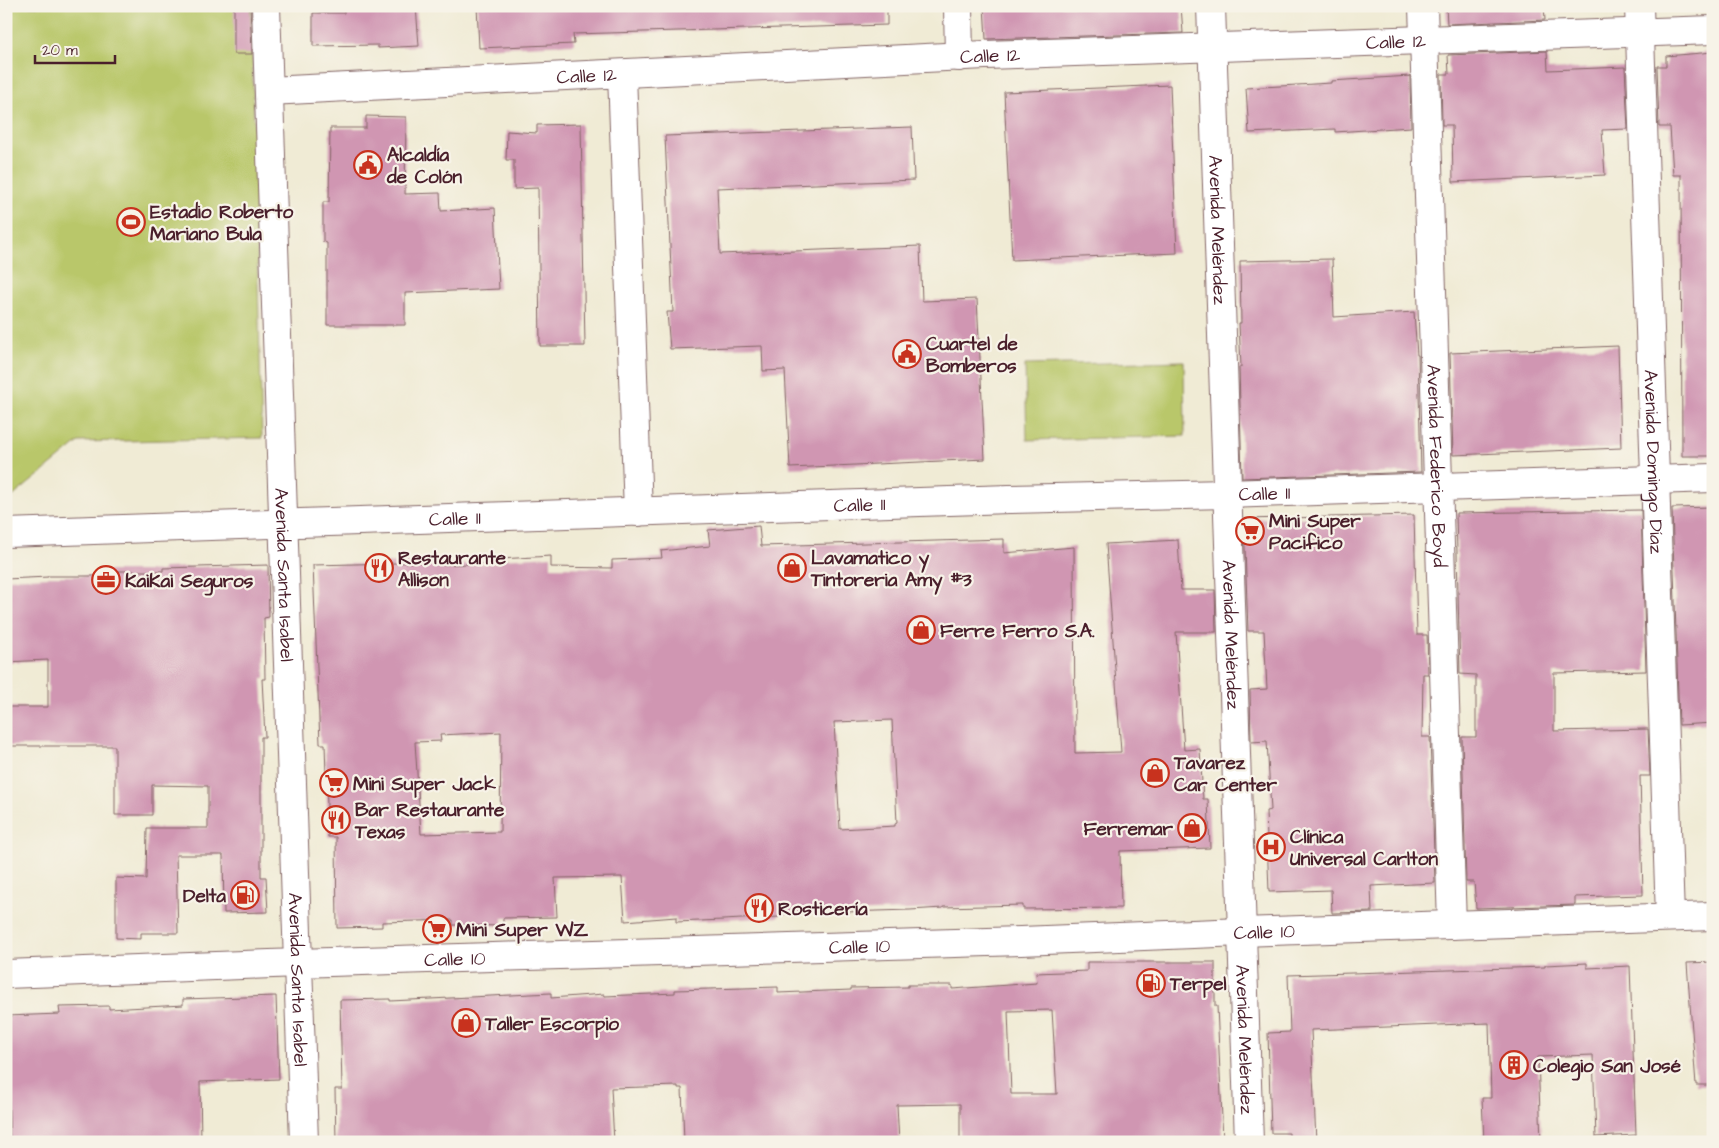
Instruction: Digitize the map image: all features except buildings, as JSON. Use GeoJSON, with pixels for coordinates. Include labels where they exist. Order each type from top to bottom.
{"type":"FeatureCollection","features":[{"type":"Feature","properties":{"kind":"street","name":"Avenida Santa Isabel"},"geometry":{"type":"LineString","coordinates":[[266,6],[304,1142]]}},
{"type":"Feature","properties":{"kind":"street"},"geometry":{"type":"LineString","coordinates":[[958,6],[959,56]]}},
{"type":"Feature","properties":{"kind":"street","name":"Avenida Meléndez"},"geometry":{"type":"LineString","coordinates":[[1211,6],[1249,1142]]}},
{"type":"Feature","properties":{"kind":"street","name":"Avenida Federico Boyd"},"geometry":{"type":"LineString","coordinates":[[1423,6],[1452,925]]}},
{"type":"Feature","properties":{"kind":"street","name":"Calle 12"},"geometry":{"type":"LineString","coordinates":[[269,91],[959,56],[1424,40],[1639,19],[1713,30]]}},
{"type":"Feature","properties":{"kind":"street","name":"Avenida Domingo Díaz"},"geometry":{"type":"LineString","coordinates":[[1639,19],[1670,917]]}},
{"type":"Feature","properties":{"kind":"street"},"geometry":{"type":"LineString","coordinates":[[622,74],[638,512]]}},
{"type":"Feature","properties":{"kind":"street","name":"Calle 11"},"geometry":{"type":"LineString","coordinates":[[6,533],[1009,498],[1227,494],[1713,478]]}},
{"type":"Feature","properties":{"kind":"street","name":"Calle 10"},"geometry":{"type":"LineString","coordinates":[[6,974],[298,963],[1021,942],[1242,932],[1713,916]]}},
{"type":"Feature","properties":{"kind":"green space","name":"Estadio Roberto Mariano Bula"},"geometry":{"type":"Polygon","coordinates":[[[6,6],[251,6],[262,438],[79,442],[6,502],[6,6]]]}},
{"type":"Feature","properties":{"kind":"green space"},"geometry":{"type":"Polygon","coordinates":[[[1184,361],[1185,436],[1027,440],[1025,365],[1184,361]]]}},
{"type":"Feature","properties":{"kind":"place","name":"Alcaldía de Colón"},"geometry":{"type":"Point","coordinates":[368,165]}},
{"type":"Feature","properties":{"kind":"place","name":"Estadio Roberto Mariano Bula"},"geometry":{"type":"Point","coordinates":[131,222]}},
{"type":"Feature","properties":{"kind":"place","name":"Cuartel de Bomberos"},"geometry":{"type":"Point","coordinates":[907,354]}},
{"type":"Feature","properties":{"kind":"place","name":"Mini Super Pacifico"},"geometry":{"type":"Point","coordinates":[1250,531]}},
{"type":"Feature","properties":{"kind":"place","name":"Restaurante Allison"},"geometry":{"type":"Point","coordinates":[379,568]}},
{"type":"Feature","properties":{"kind":"place","name":"Lavamatico y Tintoreria Amy #3"},"geometry":{"type":"Point","coordinates":[792,568]}},
{"type":"Feature","properties":{"kind":"place","name":"KaiKai Seguros"},"geometry":{"type":"Point","coordinates":[106,580]}},
{"type":"Feature","properties":{"kind":"place","name":"Ferre Ferro S.A."},"geometry":{"type":"Point","coordinates":[921,630]}},
{"type":"Feature","properties":{"kind":"place","name":"Tavarez Car Center"},"geometry":{"type":"Point","coordinates":[1155,773]}},
{"type":"Feature","properties":{"kind":"place","name":"Mini Super Jack"},"geometry":{"type":"Point","coordinates":[334,783]}},
{"type":"Feature","properties":{"kind":"place","name":"Bar Restaurante Texas"},"geometry":{"type":"Point","coordinates":[336,820]}},
{"type":"Feature","properties":{"kind":"place","name":"Ferremar"},"geometry":{"type":"Point","coordinates":[1192,828]}},
{"type":"Feature","properties":{"kind":"place","name":"Clínica Universal Carlton"},"geometry":{"type":"Point","coordinates":[1271,847]}},
{"type":"Feature","properties":{"kind":"place","name":"Delta"},"geometry":{"type":"Point","coordinates":[245,895]}},
{"type":"Feature","properties":{"kind":"place","name":"Rosticería"},"geometry":{"type":"Point","coordinates":[759,908]}},
{"type":"Feature","properties":{"kind":"place","name":"Mini Super WZ"},"geometry":{"type":"Point","coordinates":[437,929]}},
{"type":"Feature","properties":{"kind":"place","name":"Terpel"},"geometry":{"type":"Point","coordinates":[1151,983]}},
{"type":"Feature","properties":{"kind":"place","name":"Taller Escorpio"},"geometry":{"type":"Point","coordinates":[466,1023]}},
{"type":"Feature","properties":{"kind":"place","name":"Colegio San José"},"geometry":{"type":"Point","coordinates":[1514,1065]}}]}
